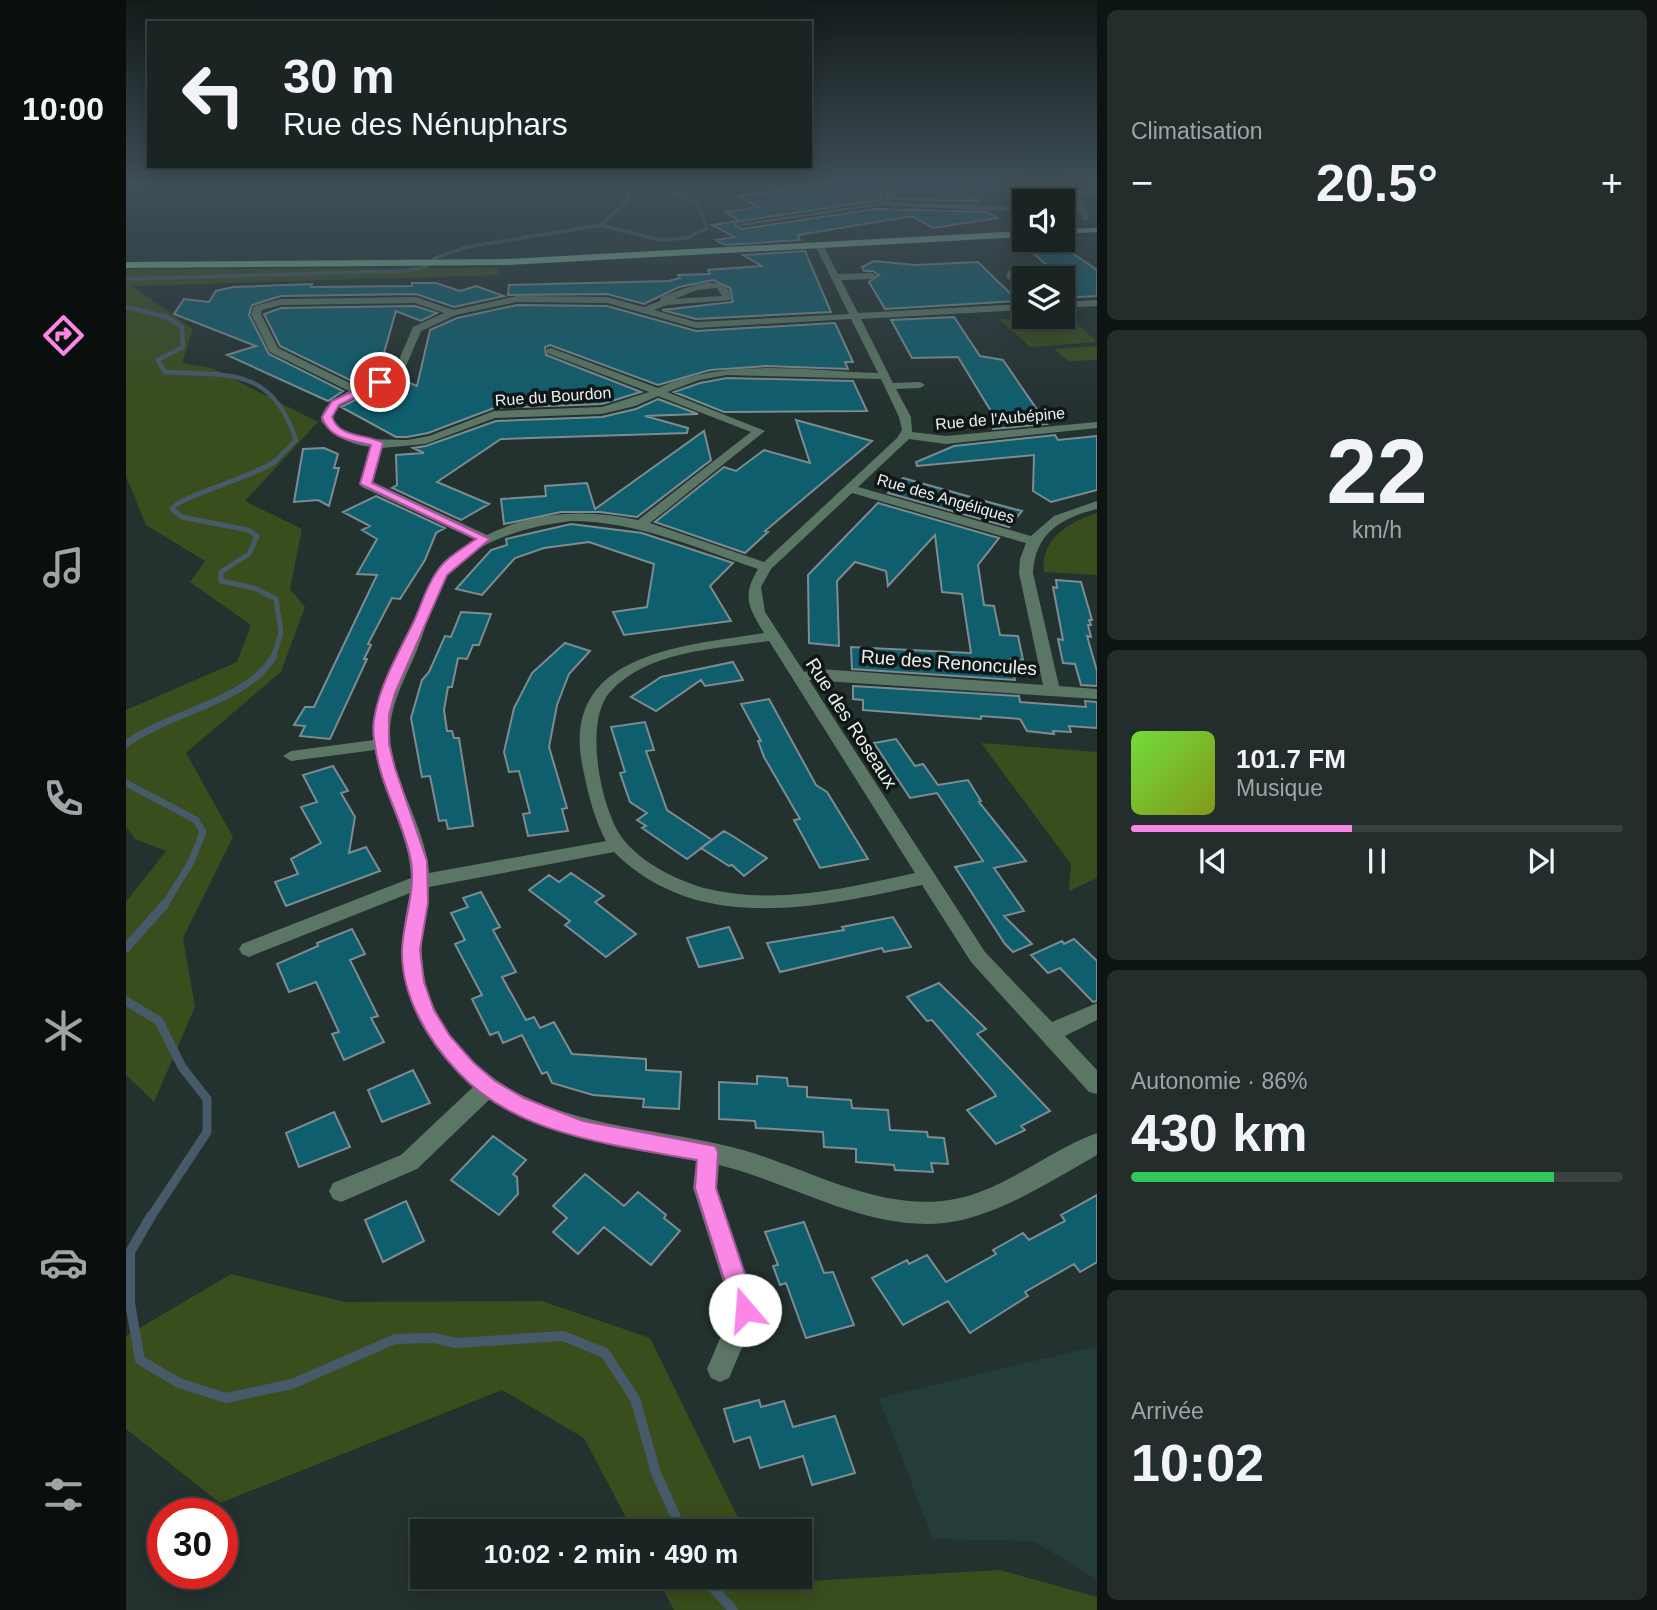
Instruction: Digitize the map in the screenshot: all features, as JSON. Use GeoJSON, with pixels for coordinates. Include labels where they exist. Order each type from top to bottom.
{"type":"FeatureCollection","features":[{"type":"Feature","properties":{"kind":"main road"},"geometry":{"type":"LineString","coordinates":[[126,265],[448,264],[596,257]]}},
{"type":"Feature","properties":{"kind":"street"},"geometry":{"type":"LineString","coordinates":[[825,257],[905,416],[906,435]]}},
{"type":"Feature","properties":{"kind":"street"},"geometry":{"type":"LineString","coordinates":[[835,277],[872,276]]}},
{"type":"Feature","properties":{"kind":"street"},"geometry":{"type":"LineString","coordinates":[[643,311],[665,302],[728,298],[720,285],[699,286],[664,299],[665,302]]}},
{"type":"Feature","properties":{"kind":"street","name":"Rue du Bourdon"},"geometry":{"type":"LineString","coordinates":[[886,381],[719,372],[683,379],[606,411],[502,413],[421,441],[377,443],[347,437],[327,421],[330,408],[399,371],[417,329],[453,313],[517,299],[600,299],[696,325],[1012,308]]}},
{"type":"Feature","properties":{"kind":"street"},"geometry":{"type":"LineString","coordinates":[[358,391],[274,350],[256,314],[257,308],[281,302],[416,300],[453,313]]}},
{"type":"Feature","properties":{"kind":"street"},"geometry":{"type":"LineString","coordinates":[[1075,304],[1097,303]]}},
{"type":"Feature","properties":{"kind":"street","name":"Rue du Bourdon"},"geometry":{"type":"LineString","coordinates":[[551,351],[657,392]]}},
{"type":"Feature","properties":{"kind":"street"},"geometry":{"type":"LineString","coordinates":[[886,381],[920,386]]}},
{"type":"Feature","properties":{"kind":"street"},"geometry":{"type":"LineString","coordinates":[[640,525],[759,432],[657,392]]}},
{"type":"Feature","properties":{"kind":"street"},"geometry":{"type":"LineString","coordinates":[[731,421],[737,451]]}},
{"type":"Feature","properties":{"kind":"street","name":"Rue de l'Aubépine"},"geometry":{"type":"LineString","coordinates":[[906,435],[946,440],[1097,425]]}},
{"type":"Feature","properties":{"kind":"street","name":"Rue des Roseaux"},"geometry":{"type":"LineString","coordinates":[[906,435],[765,567],[758,577],[754,598],[771,636],[978,957],[1097,1085]]}},
{"type":"Feature","properties":{"kind":"street"},"geometry":{"type":"LineString","coordinates":[[377,443],[366,484],[484,539]]}},
{"type":"Feature","properties":{"kind":"street","name":"Rue des Angéliques"},"geometry":{"type":"LineString","coordinates":[[850,489],[1033,541]]}},
{"type":"Feature","properties":{"kind":"street","name":"Rue des Angéliques"},"geometry":{"type":"LineString","coordinates":[[1052,691],[1026,573],[1026,555],[1033,541],[1049,525],[1064,516],[1097,505]]}},
{"type":"Feature","properties":{"kind":"street"},"geometry":{"type":"LineString","coordinates":[[765,567],[615,519],[564,519],[522,526],[484,539],[454,560],[434,588],[408,654],[388,693],[382,715],[382,744],[396,797],[419,861],[419,903],[411,950],[419,996],[443,1042],[488,1087],[517,1104],[582,1130],[708,1152],[782,1173],[864,1203],[942,1213],[998,1196],[1097,1143]]}},
{"type":"Feature","properties":{"kind":"street"},"geometry":{"type":"LineString","coordinates":[[771,636],[691,650],[653,660],[618,677],[591,708],[584,738],[586,752],[603,814],[618,845],[664,879],[707,895],[748,902],[813,900],[927,877]]}},
{"type":"Feature","properties":{"kind":"street","name":"Rue des Renoncules"},"geometry":{"type":"LineString","coordinates":[[798,677],[820,674],[1097,694]]}},
{"type":"Feature","properties":{"kind":"street"},"geometry":{"type":"LineString","coordinates":[[291,756],[382,744]]}},
{"type":"Feature","properties":{"kind":"street"},"geometry":{"type":"LineString","coordinates":[[249,949],[419,882],[618,845]]}},
{"type":"Feature","properties":{"kind":"street"},"geometry":{"type":"LineString","coordinates":[[1050,1033],[1097,1011]]}},
{"type":"Feature","properties":{"kind":"street"},"geometry":{"type":"LineString","coordinates":[[341,1191],[409,1162],[488,1087]]}},
{"type":"Feature","properties":{"kind":"street"},"geometry":{"type":"LineString","coordinates":[[708,1152],[705,1188],[745,1310],[720,1369]]}},
{"type":"Feature","properties":{"kind":"shaded area"},"geometry":{"type":"Polygon","coordinates":[[[1097,1346],[1097,1580],[1034,1541],[933,1539],[879,1398],[1097,1346]]]}},
{"type":"Feature","properties":{"kind":"green space"},"geometry":{"type":"Polygon","coordinates":[[[496,268],[501,275],[132,286],[193,329],[182,363],[212,368],[318,422],[245,501],[302,529],[290,589],[305,607],[281,672],[186,753],[233,837],[183,938],[195,1007],[154,1102],[126,1075],[126,902],[166,851],[135,839],[126,827],[126,710],[237,662],[251,625],[190,582],[205,561],[146,525],[126,476],[126,269],[496,268]]]}},
{"type":"Feature","properties":{"kind":"green space"},"geometry":{"type":"Polygon","coordinates":[[[999,319],[1012,319],[1012,329],[1075,329],[1075,321],[1097,342],[1030,347],[999,319]]]}},
{"type":"Feature","properties":{"kind":"green space"},"geometry":{"type":"Polygon","coordinates":[[[1097,346],[1097,360],[1068,361],[1054,349],[1097,346]]]}},
{"type":"Feature","properties":{"kind":"green space"},"geometry":{"type":"Polygon","coordinates":[[[1097,513],[1097,575],[1044,572],[1047,550],[1058,534],[1076,521],[1097,513]]]}},
{"type":"Feature","properties":{"kind":"green space"},"geometry":{"type":"Polygon","coordinates":[[[981,743],[1097,752],[1097,878],[1069,891],[1071,864],[981,743]]]}},
{"type":"Feature","properties":{"kind":"green space"},"geometry":{"type":"Polygon","coordinates":[[[231,1274],[345,1302],[542,1301],[650,1338],[739,1519],[627,1519],[584,1438],[502,1390],[232,1498],[214,1498],[126,1429],[126,1336],[231,1274]]]}},
{"type":"Feature","properties":{"kind":"green space"},"geometry":{"type":"Polygon","coordinates":[[[1000,1570],[1097,1597],[1097,1610],[674,1610],[663,1589],[812,1589],[812,1581],[1000,1570]]]}},
{"type":"Feature","properties":{"kind":"building"},"geometry":{"type":"Polygon","coordinates":[[[747,257],[808,257],[831,312],[696,319],[662,310],[733,302],[730,288],[713,280],[679,287],[644,304],[607,294],[508,295],[509,285],[669,281],[680,278],[678,275],[710,274],[708,270],[762,266],[747,257]]]}},
{"type":"Feature","properties":{"kind":"building"},"geometry":{"type":"Polygon","coordinates":[[[1038,257],[1078,257],[1097,270],[1097,296],[1075,297],[1075,266],[1048,266],[1038,257]]]}},
{"type":"Feature","properties":{"kind":"building"},"geometry":{"type":"Polygon","coordinates":[[[874,261],[915,265],[978,262],[1012,295],[1012,301],[885,309],[869,282],[879,275],[873,271],[864,271],[862,267],[874,261]]]}},
{"type":"Feature","properties":{"kind":"building"},"geometry":{"type":"Polygon","coordinates":[[[412,283],[436,283],[460,291],[476,286],[504,296],[454,307],[416,294],[281,296],[252,305],[249,315],[269,354],[343,391],[328,401],[227,355],[256,346],[174,314],[184,299],[209,302],[216,291],[233,287],[312,284],[311,287],[412,286],[412,283]]]}},
{"type":"Feature","properties":{"kind":"building"},"geometry":{"type":"Polygon","coordinates":[[[517,305],[607,306],[696,331],[835,323],[853,362],[845,362],[848,369],[766,366],[710,370],[658,385],[550,345],[545,347],[546,355],[641,392],[602,404],[494,408],[428,433],[407,437],[396,437],[341,407],[398,378],[417,386],[430,330],[457,318],[517,305]]]}},
{"type":"Feature","properties":{"kind":"building"},"geometry":{"type":"Polygon","coordinates":[[[415,306],[437,313],[421,321],[396,311],[379,370],[383,372],[358,384],[280,346],[264,314],[281,308],[415,306]]]}},
{"type":"Feature","properties":{"kind":"building"},"geometry":{"type":"Polygon","coordinates":[[[954,317],[980,356],[1003,360],[1047,424],[992,429],[1000,426],[958,357],[912,358],[891,320],[954,317]]]}},
{"type":"Feature","properties":{"kind":"building"},"geometry":{"type":"Polygon","coordinates":[[[727,378],[853,381],[867,411],[724,412],[674,392],[727,378]]]}},
{"type":"Feature","properties":{"kind":"building"},"geometry":{"type":"Polygon","coordinates":[[[658,399],[698,414],[645,416],[688,428],[687,433],[501,439],[437,482],[489,504],[461,520],[392,488],[397,485],[396,455],[424,453],[413,448],[426,446],[496,421],[602,417],[636,409],[658,399]]]}},
{"type":"Feature","properties":{"kind":"building"},"geometry":{"type":"Polygon","coordinates":[[[796,420],[872,441],[765,531],[768,532],[745,553],[655,522],[724,467],[736,471],[764,450],[810,463],[796,420]]]}},
{"type":"Feature","properties":{"kind":"building"},"geometry":{"type":"Polygon","coordinates":[[[704,431],[711,460],[637,517],[600,512],[561,512],[504,524],[501,499],[546,496],[545,486],[587,483],[595,509],[704,431]]]}},
{"type":"Feature","properties":{"kind":"building"},"geometry":{"type":"Polygon","coordinates":[[[1055,435],[1058,440],[1097,436],[1097,490],[1051,502],[1033,491],[1034,455],[917,466],[916,462],[954,446],[1055,435]]]}},
{"type":"Feature","properties":{"kind":"building"},"geometry":{"type":"Polygon","coordinates":[[[324,448],[338,454],[334,468],[339,468],[329,506],[318,500],[294,502],[303,449],[324,448]]]}},
{"type":"Feature","properties":{"kind":"building"},"geometry":{"type":"Polygon","coordinates":[[[903,478],[1022,511],[1009,527],[888,493],[903,478]]]}},
{"type":"Feature","properties":{"kind":"building"},"geometry":{"type":"Polygon","coordinates":[[[376,496],[445,528],[436,533],[425,560],[400,599],[392,598],[368,644],[371,645],[364,659],[367,659],[330,739],[300,736],[305,726],[294,725],[305,707],[314,707],[377,575],[357,574],[377,539],[362,530],[370,526],[343,512],[376,496]]]}},
{"type":"Feature","properties":{"kind":"building"},"geometry":{"type":"Polygon","coordinates":[[[878,503],[999,538],[978,565],[984,605],[994,606],[1000,635],[1018,636],[1023,660],[1011,659],[1015,680],[852,669],[851,647],[971,653],[962,594],[942,592],[935,535],[888,586],[886,571],[855,562],[837,581],[839,646],[809,643],[808,575],[878,503]]]}},
{"type":"Feature","properties":{"kind":"building"},"geometry":{"type":"Polygon","coordinates":[[[571,524],[642,533],[733,563],[710,586],[731,621],[624,635],[613,612],[647,607],[654,564],[589,542],[544,548],[515,558],[482,595],[456,589],[491,550],[507,545],[506,539],[571,524]]]}},
{"type":"Feature","properties":{"kind":"building"},"geometry":{"type":"Polygon","coordinates":[[[1056,580],[1081,582],[1092,620],[1089,620],[1091,625],[1088,625],[1091,637],[1087,636],[1097,671],[1097,686],[1081,685],[1075,664],[1063,663],[1058,639],[1063,640],[1053,587],[1057,588],[1056,580]]]}},
{"type":"Feature","properties":{"kind":"building"},"geometry":{"type":"Polygon","coordinates":[[[461,612],[491,614],[479,645],[473,645],[467,659],[458,658],[452,687],[448,687],[444,710],[447,731],[452,731],[454,738],[459,738],[473,826],[448,829],[446,820],[439,821],[430,776],[422,777],[411,718],[422,680],[429,672],[445,636],[451,637],[461,612]]]}},
{"type":"Feature","properties":{"kind":"building"},"geometry":{"type":"Polygon","coordinates":[[[565,643],[590,651],[569,674],[557,705],[549,747],[567,808],[562,809],[568,831],[528,836],[523,814],[530,813],[519,771],[509,772],[504,752],[514,708],[532,673],[565,643]]]}},
{"type":"Feature","properties":{"kind":"building"},"geometry":{"type":"Polygon","coordinates":[[[733,662],[743,680],[705,686],[701,680],[656,711],[631,697],[661,677],[733,662]]]}},
{"type":"Feature","properties":{"kind":"building"},"geometry":{"type":"Polygon","coordinates":[[[853,686],[1019,696],[1020,702],[1086,707],[1085,701],[1097,702],[1097,728],[1069,726],[1071,732],[1053,731],[1054,734],[1027,731],[1020,719],[981,716],[981,719],[863,710],[863,700],[853,699],[853,686]]]}},
{"type":"Feature","properties":{"kind":"building"},"geometry":{"type":"Polygon","coordinates":[[[769,699],[816,785],[827,792],[868,859],[820,868],[794,820],[800,819],[764,757],[758,741],[761,741],[741,704],[769,699]]]}},
{"type":"Feature","properties":{"kind":"building"},"geometry":{"type":"Polygon","coordinates":[[[645,722],[654,750],[646,751],[667,810],[712,840],[687,859],[642,828],[646,826],[637,820],[647,813],[630,802],[620,773],[625,772],[611,727],[645,722]]]}},
{"type":"Feature","properties":{"kind":"building"},"geometry":{"type":"Polygon","coordinates":[[[896,739],[915,766],[923,764],[938,785],[968,780],[981,801],[979,802],[1026,861],[994,868],[1024,911],[1004,916],[1032,944],[1013,952],[1005,944],[955,867],[983,861],[937,793],[910,798],[874,743],[896,739]]]}},
{"type":"Feature","properties":{"kind":"building"},"geometry":{"type":"Polygon","coordinates":[[[333,766],[348,791],[341,793],[355,817],[349,853],[366,847],[380,871],[286,906],[275,882],[298,874],[291,859],[321,843],[301,807],[317,802],[303,775],[333,766]]]}},
{"type":"Feature","properties":{"kind":"building"},"geometry":{"type":"Polygon","coordinates":[[[724,831],[767,858],[744,876],[732,865],[729,866],[701,848],[724,831]]]}},
{"type":"Feature","properties":{"kind":"building"},"geometry":{"type":"Polygon","coordinates":[[[571,873],[604,896],[595,902],[636,934],[606,957],[565,925],[570,921],[529,890],[549,875],[559,882],[571,873]]]}},
{"type":"Feature","properties":{"kind":"building"},"geometry":{"type":"Polygon","coordinates":[[[481,892],[500,927],[493,930],[516,972],[502,977],[526,1020],[534,1017],[540,1028],[554,1022],[572,1054],[646,1059],[646,1070],[681,1072],[679,1109],[643,1107],[644,1099],[593,1095],[552,1083],[547,1072],[542,1074],[522,1035],[503,1043],[498,1032],[490,1035],[472,999],[482,995],[455,944],[465,940],[451,913],[468,907],[463,898],[481,892]]]}},
{"type":"Feature","properties":{"kind":"building"},"geometry":{"type":"Polygon","coordinates":[[[893,917],[911,947],[884,952],[882,948],[780,972],[767,943],[844,930],[842,927],[893,917]]]}},
{"type":"Feature","properties":{"kind":"building"},"geometry":{"type":"Polygon","coordinates":[[[729,927],[743,958],[699,967],[687,938],[729,927]]]}},
{"type":"Feature","properties":{"kind":"building"},"geometry":{"type":"Polygon","coordinates":[[[352,929],[365,954],[350,960],[378,1016],[371,1018],[384,1042],[344,1060],[332,1034],[339,1032],[316,982],[289,992],[277,964],[318,946],[317,943],[352,929]]]}},
{"type":"Feature","properties":{"kind":"building"},"geometry":{"type":"Polygon","coordinates":[[[1074,939],[1097,961],[1097,1001],[1093,1002],[1060,968],[1048,973],[1031,955],[1062,941],[1064,944],[1074,939]]]}},
{"type":"Feature","properties":{"kind":"building"},"geometry":{"type":"Polygon","coordinates":[[[939,983],[986,1029],[977,1034],[1050,1111],[1021,1126],[1025,1130],[996,1144],[967,1110],[996,1096],[993,1091],[932,1020],[927,1021],[907,997],[939,983]]]}},
{"type":"Feature","properties":{"kind":"building"},"geometry":{"type":"Polygon","coordinates":[[[413,1070],[430,1103],[382,1122],[368,1090],[413,1070]]]}},
{"type":"Feature","properties":{"kind":"building"},"geometry":{"type":"Polygon","coordinates":[[[757,1076],[787,1078],[788,1086],[807,1087],[807,1097],[851,1100],[852,1108],[888,1110],[890,1130],[927,1132],[928,1137],[944,1138],[948,1164],[931,1163],[933,1172],[895,1170],[894,1165],[856,1162],[856,1149],[824,1147],[823,1132],[756,1128],[755,1121],[719,1119],[719,1082],[757,1084],[757,1076]]]}},
{"type":"Feature","properties":{"kind":"building"},"geometry":{"type":"Polygon","coordinates":[[[334,1112],[350,1147],[299,1167],[286,1133],[334,1112]]]}},
{"type":"Feature","properties":{"kind":"building"},"geometry":{"type":"Polygon","coordinates":[[[493,1136],[526,1160],[513,1174],[517,1177],[518,1194],[499,1215],[451,1180],[493,1136]]]}},
{"type":"Feature","properties":{"kind":"building"},"geometry":{"type":"Polygon","coordinates":[[[585,1174],[624,1206],[638,1192],[666,1215],[664,1218],[680,1231],[651,1265],[604,1227],[578,1254],[553,1232],[567,1218],[553,1206],[585,1174]]]}},
{"type":"Feature","properties":{"kind":"building"},"geometry":{"type":"Polygon","coordinates":[[[1097,1195],[1097,1262],[1080,1272],[1074,1264],[1025,1292],[1028,1296],[970,1333],[948,1301],[903,1325],[872,1278],[907,1260],[909,1264],[927,1255],[946,1282],[996,1254],[993,1250],[1023,1233],[1029,1240],[1065,1221],[1061,1215],[1097,1195]]]}},
{"type":"Feature","properties":{"kind":"building"},"geometry":{"type":"Polygon","coordinates":[[[406,1201],[424,1241],[383,1262],[365,1220],[406,1201]]]}},
{"type":"Feature","properties":{"kind":"building"},"geometry":{"type":"Polygon","coordinates":[[[804,1222],[824,1273],[833,1272],[854,1325],[806,1338],[786,1283],[780,1285],[773,1266],[778,1265],[765,1232],[804,1222]]]}},
{"type":"Feature","properties":{"kind":"building"},"geometry":{"type":"Polygon","coordinates":[[[759,1400],[761,1407],[784,1401],[793,1427],[835,1416],[855,1473],[812,1485],[803,1456],[760,1468],[750,1437],[734,1442],[724,1409],[759,1400]]]}},
{"type":"Feature","properties":{"kind":"waterway"},"geometry":{"type":"LineString","coordinates":[[126,279],[405,271],[425,267],[438,257]]}},
{"type":"Feature","properties":{"kind":"waterway"},"geometry":{"type":"LineString","coordinates":[[126,307],[167,317],[182,327],[183,347],[158,360],[165,372],[209,374],[245,380],[261,387],[274,399],[286,416],[296,440],[274,462]]}},
{"type":"Feature","properties":{"kind":"waterway"},"geometry":{"type":"LineString","coordinates":[[273,657],[281,633],[276,599],[254,588],[221,581],[221,572],[249,554],[257,536],[248,530],[182,517],[172,509],[177,504],[274,462]]}},
{"type":"Feature","properties":{"kind":"waterway"},"geometry":{"type":"LineString","coordinates":[[126,744],[164,723],[228,695],[262,671],[273,657]]}},
{"type":"Feature","properties":{"kind":"waterway"},"geometry":{"type":"LineString","coordinates":[[126,783],[196,820],[203,832],[191,862],[164,906]]}},
{"type":"Feature","properties":{"kind":"waterway"},"geometry":{"type":"LineString","coordinates":[[126,948],[165,904]]}},
{"type":"Feature","properties":{"kind":"waterway"},"geometry":{"type":"LineString","coordinates":[[126,1001],[159,1021],[182,1067],[207,1099],[207,1132],[150,1218]]}},
{"type":"Feature","properties":{"kind":"waterway"},"geometry":{"type":"LineString","coordinates":[[151,1216],[130,1252],[130,1303],[140,1360],[179,1383],[226,1398],[292,1384],[395,1339],[434,1338],[456,1343],[563,1336],[605,1353],[635,1399],[656,1473],[677,1519]]}},
{"type":"Feature","properties":{"kind":"waterway"},"geometry":{"type":"LineString","coordinates":[[714,1589],[733,1610]]}},
{"type":"Feature","properties":{"kind":"route"},"geometry":{"type":"LineString","coordinates":[[380,382],[335,403],[327,417],[330,426],[343,435],[359,441],[377,443],[366,484],[484,539],[454,560],[441,574],[408,654],[388,693],[382,715],[382,744],[387,768],[419,861],[419,903],[411,950],[415,982],[425,1012],[443,1042],[467,1069],[488,1087],[517,1104],[582,1130],[708,1152],[705,1188],[745,1310]]}}]}
